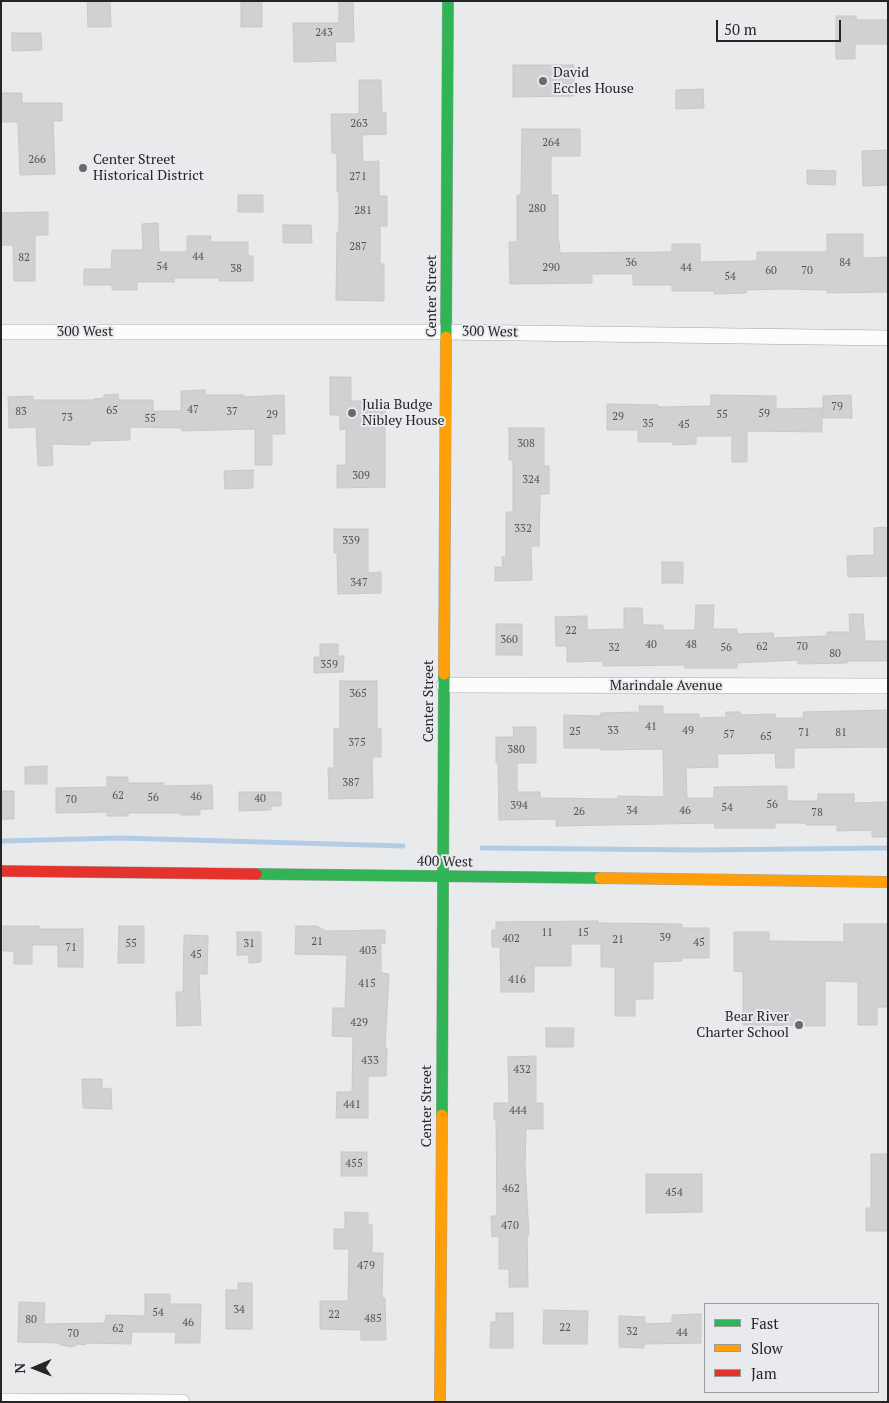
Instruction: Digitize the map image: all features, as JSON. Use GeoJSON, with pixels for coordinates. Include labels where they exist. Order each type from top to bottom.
{"type":"FeatureCollection","features":[{"type":"Feature","properties":{"kind":"street","name":"Center Street"},"geometry":{"type":"LineString","coordinates":[[440,1402],[448,1]]}},
{"type":"Feature","properties":{"kind":"street","name":"300 West"},"geometry":{"type":"LineString","coordinates":[[1,332],[446,332],[888,338]]}},
{"type":"Feature","properties":{"kind":"street","name":"Marindale Avenue"},"geometry":{"type":"LineString","coordinates":[[444,685],[888,686]]}},
{"type":"Feature","properties":{"kind":"street","name":"400 West"},"geometry":{"type":"LineString","coordinates":[[1,871],[888,882]]}},
{"type":"Feature","properties":{"kind":"street"},"geometry":{"type":"LineString","coordinates":[[1,1401],[182,1402]]}},
{"type":"Feature","properties":{"kind":"building"},"geometry":{"type":"Polygon","coordinates":[[[87,1],[110,1],[111,27],[88,27],[87,1]]]}},
{"type":"Feature","properties":{"kind":"building"},"geometry":{"type":"Polygon","coordinates":[[[241,1],[262,1],[262,27],[241,27],[241,1]]]}},
{"type":"Feature","properties":{"kind":"building"},"geometry":{"type":"Polygon","coordinates":[[[339,1],[353,1],[354,42],[335,42],[336,61],[294,62],[293,23],[339,23],[339,1]]]}},
{"type":"Feature","properties":{"kind":"building"},"geometry":{"type":"Polygon","coordinates":[[[836,16],[856,16],[856,20],[888,20],[888,44],[855,44],[855,59],[836,59],[836,16]]]}},
{"type":"Feature","properties":{"kind":"building"},"geometry":{"type":"Polygon","coordinates":[[[12,33],[41,33],[42,50],[12,51],[12,33]]]}},
{"type":"Feature","properties":{"kind":"building","name":"David Eccles House"},"geometry":{"type":"Polygon","coordinates":[[[513,65],[574,65],[574,96],[513,97],[513,65]]]}},
{"type":"Feature","properties":{"kind":"building"},"geometry":{"type":"Polygon","coordinates":[[[359,80],[381,80],[382,113],[386,113],[386,134],[362,135],[363,162],[379,161],[379,196],[387,196],[387,226],[380,226],[380,264],[384,264],[384,301],[336,300],[339,192],[337,192],[337,153],[332,153],[331,114],[359,114],[359,80]]]}},
{"type":"Feature","properties":{"kind":"building"},"geometry":{"type":"Polygon","coordinates":[[[703,89],[704,108],[676,109],[676,90],[703,89]]]}},
{"type":"Feature","properties":{"kind":"building"},"geometry":{"type":"Polygon","coordinates":[[[1,93],[22,93],[22,103],[62,103],[62,121],[53,121],[55,174],[20,175],[18,122],[1,122],[1,93]]]}},
{"type":"Feature","properties":{"kind":"building"},"geometry":{"type":"Polygon","coordinates":[[[522,129],[580,129],[580,156],[551,156],[551,195],[558,195],[558,241],[560,253],[672,252],[672,244],[700,244],[700,262],[757,261],[757,252],[827,252],[827,234],[863,234],[863,258],[888,257],[888,292],[827,293],[827,290],[784,289],[746,290],[746,293],[714,294],[714,291],[672,291],[672,285],[633,285],[633,274],[592,274],[592,283],[510,284],[509,242],[517,242],[517,195],[521,195],[522,129]]]}},
{"type":"Feature","properties":{"kind":"building"},"geometry":{"type":"Polygon","coordinates":[[[888,150],[888,185],[863,186],[862,151],[888,150]]]}},
{"type":"Feature","properties":{"kind":"building"},"geometry":{"type":"Polygon","coordinates":[[[807,170],[836,171],[835,185],[807,184],[807,170]]]}},
{"type":"Feature","properties":{"kind":"building"},"geometry":{"type":"Polygon","coordinates":[[[238,195],[263,195],[263,212],[238,212],[238,195]]]}},
{"type":"Feature","properties":{"kind":"building"},"geometry":{"type":"Polygon","coordinates":[[[48,212],[48,235],[35,235],[35,281],[14,281],[13,245],[1,245],[1,213],[48,212]]]}},
{"type":"Feature","properties":{"kind":"building"},"geometry":{"type":"Polygon","coordinates":[[[158,223],[159,252],[187,252],[187,236],[211,236],[210,242],[248,242],[248,256],[253,256],[253,281],[219,281],[219,278],[174,278],[174,282],[137,282],[137,290],[112,290],[112,285],[84,285],[84,269],[111,269],[112,250],[143,250],[142,224],[158,223]]]}},
{"type":"Feature","properties":{"kind":"building"},"geometry":{"type":"Polygon","coordinates":[[[283,225],[311,225],[312,243],[283,243],[283,225]]]}},
{"type":"Feature","properties":{"kind":"building"},"geometry":{"type":"Polygon","coordinates":[[[330,377],[351,377],[351,401],[385,401],[385,487],[337,488],[337,465],[346,465],[346,429],[340,430],[340,415],[330,415],[330,377]]]}},
{"type":"Feature","properties":{"kind":"building"},"geometry":{"type":"Polygon","coordinates":[[[205,390],[205,395],[244,395],[244,397],[284,395],[285,434],[272,434],[272,465],[255,465],[255,429],[182,431],[182,428],[130,427],[130,440],[90,441],[90,445],[52,444],[53,465],[38,466],[36,427],[9,428],[8,397],[33,396],[33,400],[94,400],[104,398],[104,395],[118,394],[119,400],[153,400],[153,411],[181,411],[181,391],[205,390]]]}},
{"type":"Feature","properties":{"kind":"building"},"geometry":{"type":"Polygon","coordinates":[[[711,395],[776,396],[776,409],[822,408],[822,432],[747,431],[747,462],[732,462],[732,436],[696,436],[696,444],[673,445],[673,442],[638,442],[638,430],[607,430],[607,404],[658,405],[658,407],[711,406],[711,395]]]}},
{"type":"Feature","properties":{"kind":"building"},"geometry":{"type":"Polygon","coordinates":[[[851,395],[852,418],[823,418],[823,396],[851,395]]]}},
{"type":"Feature","properties":{"kind":"building"},"geometry":{"type":"Polygon","coordinates":[[[509,428],[544,428],[544,466],[549,466],[549,494],[540,494],[539,546],[531,546],[532,580],[495,581],[495,567],[503,567],[502,557],[506,557],[506,512],[513,512],[513,460],[509,460],[509,428]]]}},
{"type":"Feature","properties":{"kind":"building"},"geometry":{"type":"Polygon","coordinates":[[[253,470],[253,488],[225,489],[224,471],[253,470]]]}},
{"type":"Feature","properties":{"kind":"building"},"geometry":{"type":"Polygon","coordinates":[[[888,527],[888,576],[848,577],[847,556],[874,555],[874,528],[888,527]]]}},
{"type":"Feature","properties":{"kind":"building"},"geometry":{"type":"Polygon","coordinates":[[[334,529],[368,529],[368,573],[381,572],[381,593],[338,594],[337,553],[334,553],[334,529]]]}},
{"type":"Feature","properties":{"kind":"building"},"geometry":{"type":"Polygon","coordinates":[[[662,562],[683,562],[683,583],[662,583],[662,562]]]}},
{"type":"Feature","properties":{"kind":"building"},"geometry":{"type":"Polygon","coordinates":[[[696,605],[714,605],[713,629],[737,629],[737,634],[773,633],[774,638],[827,636],[827,632],[850,632],[849,614],[863,614],[865,641],[888,641],[888,661],[798,664],[798,660],[737,663],[737,668],[685,668],[685,665],[603,666],[603,661],[567,662],[567,646],[556,646],[555,617],[587,616],[587,630],[624,629],[624,608],[642,608],[643,625],[663,625],[663,630],[695,630],[696,605]]]}},
{"type":"Feature","properties":{"kind":"building"},"geometry":{"type":"Polygon","coordinates":[[[496,624],[522,624],[522,655],[496,655],[496,624]]]}},
{"type":"Feature","properties":{"kind":"building"},"geometry":{"type":"Polygon","coordinates":[[[320,644],[338,644],[338,656],[344,656],[343,672],[314,673],[314,657],[320,657],[320,644]]]}},
{"type":"Feature","properties":{"kind":"building"},"geometry":{"type":"Polygon","coordinates":[[[340,681],[377,681],[377,729],[381,729],[381,757],[372,757],[373,798],[329,799],[328,768],[334,768],[334,729],[340,729],[340,681]]]}},
{"type":"Feature","properties":{"kind":"building"},"geometry":{"type":"Polygon","coordinates":[[[639,706],[663,706],[663,714],[699,714],[699,718],[726,717],[726,712],[740,712],[740,715],[775,714],[775,718],[804,718],[803,712],[888,710],[888,747],[794,748],[794,768],[776,768],[775,753],[717,754],[718,767],[686,768],[687,798],[714,798],[714,787],[787,786],[787,801],[818,801],[818,794],[854,794],[854,803],[888,802],[888,837],[872,837],[872,830],[837,831],[837,825],[806,825],[806,823],[775,823],[775,828],[715,828],[714,823],[556,826],[556,819],[499,820],[496,737],[514,737],[513,727],[536,727],[536,763],[517,763],[517,792],[540,792],[540,798],[618,799],[618,796],[664,797],[663,749],[601,750],[601,748],[564,748],[564,715],[601,716],[601,713],[640,712],[639,706]]]}},
{"type":"Feature","properties":{"kind":"building"},"geometry":{"type":"Polygon","coordinates":[[[47,766],[47,784],[25,784],[25,767],[47,766]]]}},
{"type":"Feature","properties":{"kind":"building"},"geometry":{"type":"Polygon","coordinates":[[[107,777],[128,777],[128,783],[164,783],[164,786],[212,785],[213,809],[200,809],[200,815],[128,813],[128,816],[107,816],[107,812],[56,813],[56,788],[107,787],[107,777]]]}},
{"type":"Feature","properties":{"kind":"building"},"geometry":{"type":"Polygon","coordinates":[[[1,791],[14,791],[14,819],[1,819],[1,791]]]}},
{"type":"Feature","properties":{"kind":"building"},"geometry":{"type":"Polygon","coordinates":[[[239,792],[281,792],[281,806],[271,806],[271,810],[239,811],[239,792]]]}},
{"type":"Feature","properties":{"kind":"building"},"geometry":{"type":"Polygon","coordinates":[[[598,921],[598,923],[682,924],[682,928],[709,928],[709,958],[682,958],[682,961],[653,962],[653,999],[635,999],[635,1016],[615,1016],[615,967],[601,967],[601,944],[571,944],[571,966],[534,966],[534,992],[501,992],[500,947],[492,947],[492,930],[496,930],[496,922],[598,921]]]}},
{"type":"Feature","properties":{"kind":"building","name":"Bear River Charter School"},"geometry":{"type":"Polygon","coordinates":[[[844,924],[888,924],[888,1007],[877,1007],[877,1025],[858,1025],[858,982],[825,981],[825,1026],[743,1025],[743,972],[734,971],[734,932],[769,932],[769,941],[844,942],[844,924]]]}},
{"type":"Feature","properties":{"kind":"building"},"geometry":{"type":"Polygon","coordinates":[[[3,926],[39,926],[39,929],[83,929],[83,967],[58,967],[58,945],[32,945],[32,964],[14,964],[14,951],[3,951],[3,926]]]}},
{"type":"Feature","properties":{"kind":"building"},"geometry":{"type":"Polygon","coordinates":[[[119,926],[144,926],[144,963],[118,963],[119,926]]]}},
{"type":"Feature","properties":{"kind":"building"},"geometry":{"type":"Polygon","coordinates":[[[296,926],[317,926],[326,931],[385,930],[385,943],[381,943],[381,973],[389,974],[385,1048],[387,1048],[386,1076],[368,1076],[368,1118],[336,1118],[337,1092],[352,1092],[353,1037],[332,1036],[333,1008],[345,1008],[347,955],[295,954],[296,926]]]}},
{"type":"Feature","properties":{"kind":"building"},"geometry":{"type":"Polygon","coordinates":[[[237,932],[261,932],[261,962],[249,963],[249,955],[237,955],[237,932]]]}},
{"type":"Feature","properties":{"kind":"building"},"geometry":{"type":"Polygon","coordinates":[[[184,935],[208,936],[207,974],[199,974],[201,1025],[177,1026],[176,992],[183,992],[184,935]]]}},
{"type":"Feature","properties":{"kind":"building"},"geometry":{"type":"Polygon","coordinates":[[[546,1028],[574,1028],[573,1047],[546,1047],[546,1028]]]}},
{"type":"Feature","properties":{"kind":"building"},"geometry":{"type":"Polygon","coordinates":[[[536,1056],[536,1103],[543,1103],[543,1129],[526,1129],[525,1164],[529,1235],[527,1236],[528,1287],[509,1287],[509,1269],[499,1269],[499,1236],[492,1237],[491,1216],[497,1216],[496,1119],[494,1119],[494,1103],[509,1103],[508,1057],[536,1056]]]}},
{"type":"Feature","properties":{"kind":"building"},"geometry":{"type":"Polygon","coordinates":[[[82,1079],[102,1079],[102,1089],[111,1088],[112,1109],[83,1108],[82,1079]]]}},
{"type":"Feature","properties":{"kind":"building"},"geometry":{"type":"Polygon","coordinates":[[[341,1152],[367,1152],[367,1176],[341,1176],[341,1152]]]}},
{"type":"Feature","properties":{"kind":"building"},"geometry":{"type":"Polygon","coordinates":[[[871,1154],[888,1154],[888,1231],[866,1231],[866,1208],[871,1208],[871,1154]]]}},
{"type":"Feature","properties":{"kind":"building"},"geometry":{"type":"Polygon","coordinates":[[[646,1174],[702,1174],[702,1212],[646,1213],[646,1174]]]}},
{"type":"Feature","properties":{"kind":"building"},"geometry":{"type":"Polygon","coordinates":[[[345,1212],[368,1213],[368,1225],[372,1225],[372,1253],[383,1253],[382,1298],[385,1298],[386,1340],[361,1340],[361,1330],[320,1329],[320,1301],[348,1301],[349,1249],[334,1249],[334,1229],[345,1229],[345,1212]]]}},
{"type":"Feature","properties":{"kind":"building"},"geometry":{"type":"Polygon","coordinates":[[[238,1283],[252,1283],[252,1329],[226,1329],[226,1290],[238,1290],[238,1283]]]}},
{"type":"Feature","properties":{"kind":"building"},"geometry":{"type":"Polygon","coordinates":[[[145,1294],[170,1294],[170,1304],[201,1304],[200,1343],[175,1343],[176,1332],[132,1332],[131,1344],[86,1343],[86,1345],[77,1344],[74,1347],[60,1345],[60,1343],[18,1342],[19,1302],[45,1303],[44,1324],[105,1323],[106,1315],[145,1316],[145,1294]]]}},
{"type":"Feature","properties":{"kind":"building"},"geometry":{"type":"Polygon","coordinates":[[[544,1310],[588,1311],[587,1344],[543,1344],[544,1310]]]}},
{"type":"Feature","properties":{"kind":"building"},"geometry":{"type":"Polygon","coordinates":[[[496,1313],[513,1313],[513,1348],[490,1348],[491,1322],[496,1322],[496,1313]]]}},
{"type":"Feature","properties":{"kind":"building"},"geometry":{"type":"Polygon","coordinates":[[[701,1314],[701,1343],[644,1344],[644,1348],[619,1347],[619,1316],[645,1317],[645,1324],[672,1323],[672,1315],[701,1314]]]}},
{"type":"Feature","properties":{"kind":"waterway"},"geometry":{"type":"LineString","coordinates":[[1,841],[120,838],[403,846]]}},
{"type":"Feature","properties":{"kind":"waterway"},"geometry":{"type":"LineString","coordinates":[[482,848],[700,850],[888,848]]}},
{"type":"Feature","properties":{"kind":"traffic: fast"},"geometry":{"type":"LineString","coordinates":[[446,337],[448,1]]}},
{"type":"Feature","properties":{"kind":"traffic: fast"},"geometry":{"type":"LineString","coordinates":[[442,1115],[444,674]]}},
{"type":"Feature","properties":{"kind":"traffic: fast"},"geometry":{"type":"LineString","coordinates":[[256,874],[600,878]]}},
{"type":"Feature","properties":{"kind":"traffic: slow"},"geometry":{"type":"LineString","coordinates":[[444,674],[446,337]]}},
{"type":"Feature","properties":{"kind":"traffic: slow"},"geometry":{"type":"LineString","coordinates":[[600,878],[888,882]]}},
{"type":"Feature","properties":{"kind":"traffic: slow"},"geometry":{"type":"LineString","coordinates":[[440,1402],[442,1115]]}},
{"type":"Feature","properties":{"kind":"traffic: jam"},"geometry":{"type":"LineString","coordinates":[[1,871],[256,874]]}},
{"type":"Feature","properties":{"kind":"place","name":"David Eccles House"},"geometry":{"type":"Point","coordinates":[543,81]}},
{"type":"Feature","properties":{"kind":"place","name":"Center Street Historical District"},"geometry":{"type":"Point","coordinates":[83,168]}},
{"type":"Feature","properties":{"kind":"place","name":"Julia Budge Nibley House"},"geometry":{"type":"Point","coordinates":[352,413]}},
{"type":"Feature","properties":{"kind":"place","name":"Bear River Charter School"},"geometry":{"type":"Point","coordinates":[799,1025]}}]}
